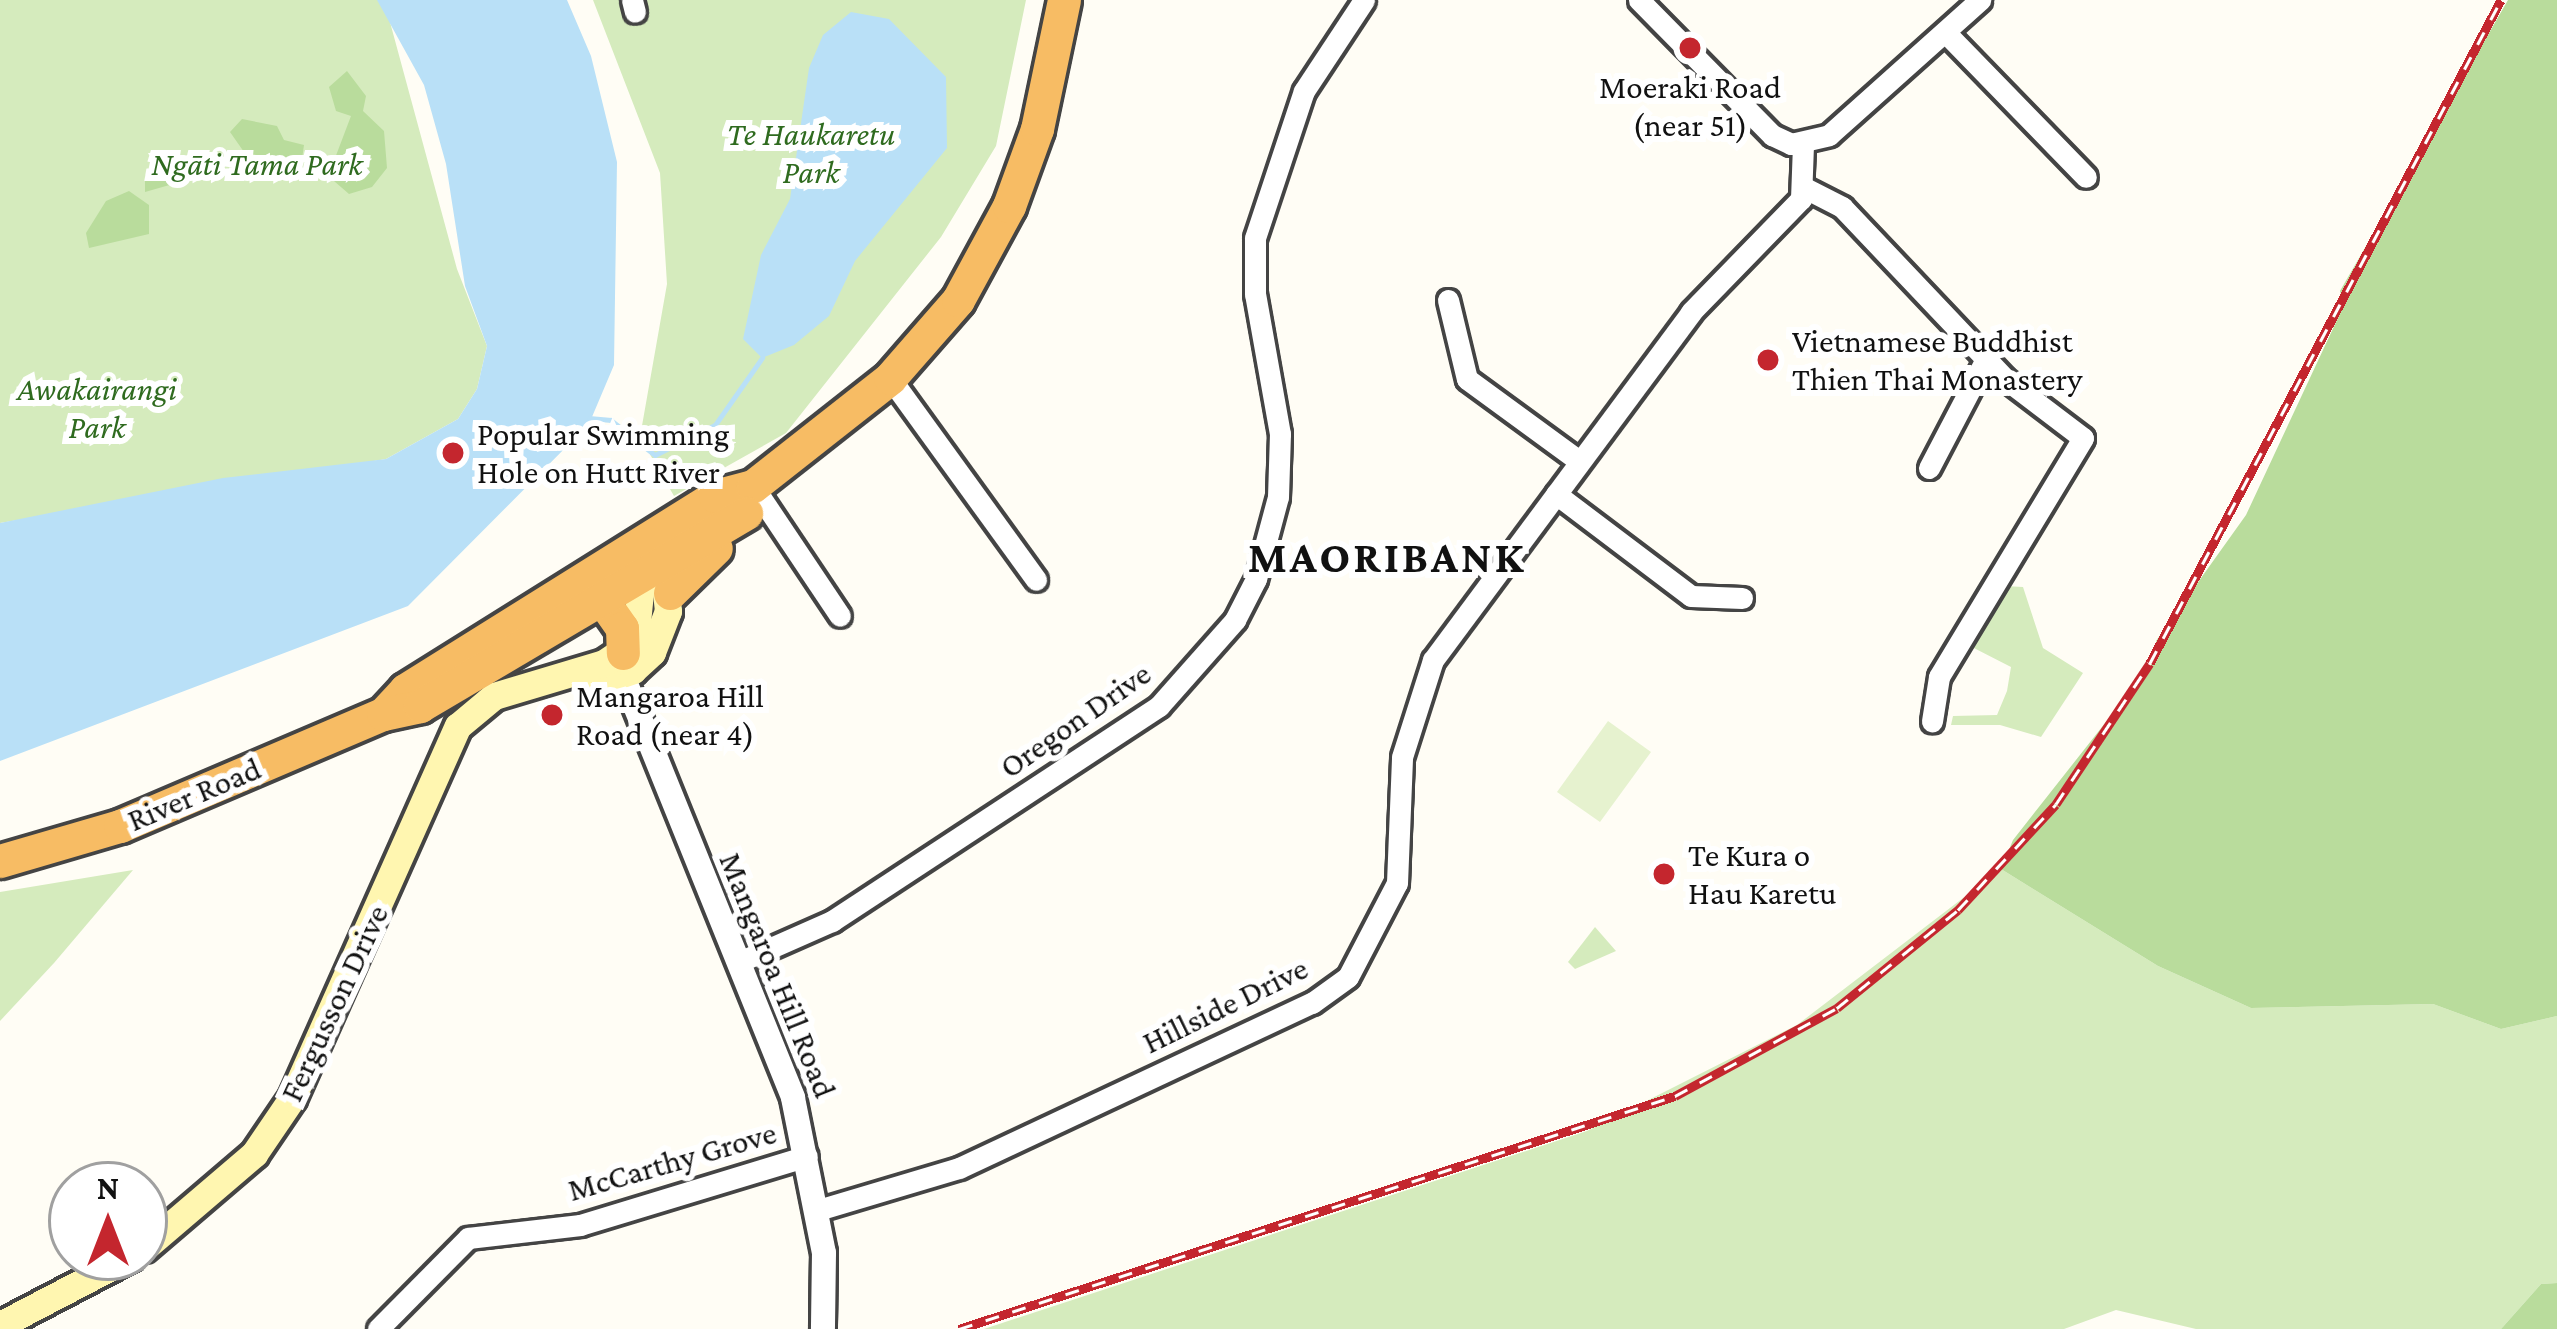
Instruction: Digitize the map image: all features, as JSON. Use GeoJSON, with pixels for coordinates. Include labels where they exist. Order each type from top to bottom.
{"type":"FeatureCollection","features":[{"type":"Feature","properties":{"kind":"highway"},"geometry":{"type":"LineString","coordinates":[[647,567],[749,500],[890,378],[958,300],[1009,206],[1046,98],[1064,0]]}},
{"type":"Feature","properties":{"kind":"highway"},"geometry":{"type":"LineString","coordinates":[[647,567],[715,496],[749,500]]}},
{"type":"Feature","properties":{"kind":"highway","name":"River Road"},"geometry":{"type":"LineString","coordinates":[[0,861],[202,795],[383,714],[468,682],[603,602],[647,567]]}},
{"type":"Feature","properties":{"kind":"highway","name":"River Road"},"geometry":{"type":"LineString","coordinates":[[383,714],[405,690],[647,567]]}},
{"type":"Feature","properties":{"kind":"highway"},"geometry":{"type":"LineString","coordinates":[[603,602],[622,628],[620,663]]}},
{"type":"Feature","properties":{"kind":"main road"},"geometry":{"type":"LineString","coordinates":[[620,663],[640,630],[647,567]]}},
{"type":"Feature","properties":{"kind":"main road","name":"Fergusson Drive"},"geometry":{"type":"LineString","coordinates":[[168,1227],[254,1154],[292,1098],[435,781],[449,739],[481,704],[620,663]]}},
{"type":"Feature","properties":{"kind":"main road"},"geometry":{"type":"LineString","coordinates":[[0,1325],[84,1281]]}},
{"type":"Feature","properties":{"kind":"street","name":"Oregon Drive"},"geometry":{"type":"LineString","coordinates":[[739,962],[832,921],[1144,716],[1234,620],[1256,579],[1278,497],[1280,434],[1256,294],[1255,238],[1304,91],[1364,0]]}},
{"type":"Feature","properties":{"kind":"street"},"geometry":{"type":"LineString","coordinates":[[1639,0],[1772,135],[1803,144],[1829,135],[1980,0]]}},
{"type":"Feature","properties":{"kind":"street"},"geometry":{"type":"LineString","coordinates":[[1945,32],[2086,177]]}},
{"type":"Feature","properties":{"kind":"street"},"geometry":{"type":"LineString","coordinates":[[1803,144],[1805,188],[1842,207],[1986,359],[2083,438],[1939,677],[1932,721]]}},
{"type":"Feature","properties":{"kind":"street","name":"Hillside Drive"},"geometry":{"type":"LineString","coordinates":[[818,1210],[943,1174],[1312,1003],[1348,977],[1397,883],[1402,757],[1425,678],[1691,312],[1792,211],[1805,188]]}},
{"type":"Feature","properties":{"kind":"street"},"geometry":{"type":"LineString","coordinates":[[1448,300],[1468,379],[1579,461]]}},
{"type":"Feature","properties":{"kind":"street"},"geometry":{"type":"LineString","coordinates":[[1929,468],[1986,359]]}},
{"type":"Feature","properties":{"kind":"street"},"geometry":{"type":"LineString","coordinates":[[890,378],[1036,580]]}},
{"type":"Feature","properties":{"kind":"street"},"geometry":{"type":"LineString","coordinates":[[1556,494],[1691,596],[1742,598]]}},
{"type":"Feature","properties":{"kind":"street"},"geometry":{"type":"LineString","coordinates":[[749,500],[840,616]]}},
{"type":"Feature","properties":{"kind":"street","name":"Mangaroa Hill Road"},"geometry":{"type":"LineString","coordinates":[[620,663],[794,1098],[818,1210],[823,1329]]}},
{"type":"Feature","properties":{"kind":"street","name":"McCarthy Grove"},"geometry":{"type":"LineString","coordinates":[[378,1329],[468,1238],[580,1226],[807,1156]]}},
{"type":"Feature","properties":{"kind":"green space","name":"Ngāti Tama Park"},"geometry":{"type":"Polygon","coordinates":[[[0,0],[384,0],[457,269],[487,346],[477,389],[458,419],[386,459],[0,523],[0,0]]]}},
{"type":"Feature","properties":{"kind":"green space","name":"Te Haukaretu Park"},"geometry":{"type":"Polygon","coordinates":[[[593,0],[1026,0],[996,146],[941,237],[786,433],[674,496],[640,437],[667,284],[660,173],[593,0]]]}},
{"type":"Feature","properties":{"kind":"green space"},"geometry":{"type":"Polygon","coordinates":[[[2508,0],[2557,0],[2557,1016],[2501,1029],[2433,1004],[2251,1008],[2158,966],[2001,869],[2013,840],[2161,652],[2156,641],[2246,515],[2344,305],[2340,291],[2508,0]]]}},
{"type":"Feature","properties":{"kind":"green space"},"geometry":{"type":"Polygon","coordinates":[[[347,71],[366,96],[363,111],[384,131],[387,168],[372,187],[349,194],[334,181],[332,166],[351,116],[336,111],[329,87],[347,71]]]}},
{"type":"Feature","properties":{"kind":"green space"},"geometry":{"type":"Polygon","coordinates":[[[242,119],[277,126],[284,140],[304,145],[301,166],[244,152],[230,132],[242,119]]]}},
{"type":"Feature","properties":{"kind":"green space"},"geometry":{"type":"Polygon","coordinates":[[[175,150],[173,184],[145,192],[145,176],[175,150]]]}},
{"type":"Feature","properties":{"kind":"green space"},"geometry":{"type":"Polygon","coordinates":[[[129,191],[149,205],[149,234],[89,248],[86,233],[106,201],[129,191]]]}},
{"type":"Feature","properties":{"kind":"green space"},"geometry":{"type":"Polygon","coordinates":[[[2004,586],[2023,587],[2043,648],[2083,673],[2041,737],[2000,725],[1951,725],[1953,716],[1997,715],[2007,691],[2011,667],[1968,645],[2004,586]]]}},
{"type":"Feature","properties":{"kind":"green space"},"geometry":{"type":"Polygon","coordinates":[[[1608,721],[1651,752],[1600,822],[1557,792],[1608,721]]]}},
{"type":"Feature","properties":{"kind":"green space"},"geometry":{"type":"Polygon","coordinates":[[[2001,869],[2158,966],[2251,1008],[2433,1004],[2501,1029],[2557,1016],[2557,1283],[2541,1284],[2501,1329],[2196,1329],[2116,1310],[2064,1329],[984,1329],[1587,1131],[1797,1025],[2001,869]]]}},
{"type":"Feature","properties":{"kind":"green space"},"geometry":{"type":"Polygon","coordinates":[[[133,870],[54,963],[0,1021],[0,892],[133,870]]]}},
{"type":"Feature","properties":{"kind":"green space"},"geometry":{"type":"Polygon","coordinates":[[[1595,927],[1616,951],[1575,969],[1568,962],[1595,927]]]}},
{"type":"Feature","properties":{"kind":"green space"},"geometry":{"type":"Polygon","coordinates":[[[2557,1283],[2557,1329],[2501,1329],[2541,1284],[2557,1283]]]}},
{"type":"Feature","properties":{"kind":"water"},"geometry":{"type":"Polygon","coordinates":[[[377,0],[567,0],[591,56],[617,162],[614,365],[589,424],[408,606],[0,761],[0,523],[223,478],[386,459],[458,419],[477,389],[487,346],[465,286],[446,164],[424,85],[377,0]]]}},
{"type":"Feature","properties":{"kind":"water"},"geometry":{"type":"Polygon","coordinates":[[[851,12],[889,19],[946,77],[947,148],[855,261],[829,316],[794,345],[762,358],[743,339],[761,255],[790,199],[809,68],[823,35],[851,12]]]}},
{"type":"Feature","properties":{"kind":"waterway"},"geometry":{"type":"LineString","coordinates":[[589,418],[611,420],[655,455],[715,425],[762,358]]}},
{"type":"Feature","properties":{"kind":"railway"},"geometry":{"type":"LineString","coordinates":[[959,1329],[1675,1096],[1837,1008],[1958,910],[2056,804],[2150,663],[2501,0]]}},
{"type":"Feature","properties":{"kind":"place","name":"Moeraki Road (near 51)"},"geometry":{"type":"Point","coordinates":[1690,48]}},
{"type":"Feature","properties":{"kind":"place","name":"Vietnamese Buddhist Thien Thai Monastery"},"geometry":{"type":"Point","coordinates":[1768,360]}},
{"type":"Feature","properties":{"kind":"place","name":"Popular Swimming Hole on Hutt River"},"geometry":{"type":"Point","coordinates":[453,453]}},
{"type":"Feature","properties":{"kind":"place","name":"Mangaroa Hill Road (near 4)"},"geometry":{"type":"Point","coordinates":[552,715]}},
{"type":"Feature","properties":{"kind":"place","name":"Te Kura o Hau Karetu"},"geometry":{"type":"Point","coordinates":[1664,874]}},
{"type":"Feature","properties":{"kind":"district","name":"MAORIBANK"},"geometry":{"type":"Point","coordinates":[1387,558]}},
{"type":"Feature","properties":{"kind":"park label","name":"Awakairangi Park"},"geometry":{"type":"Point","coordinates":[97,408]}}]}
